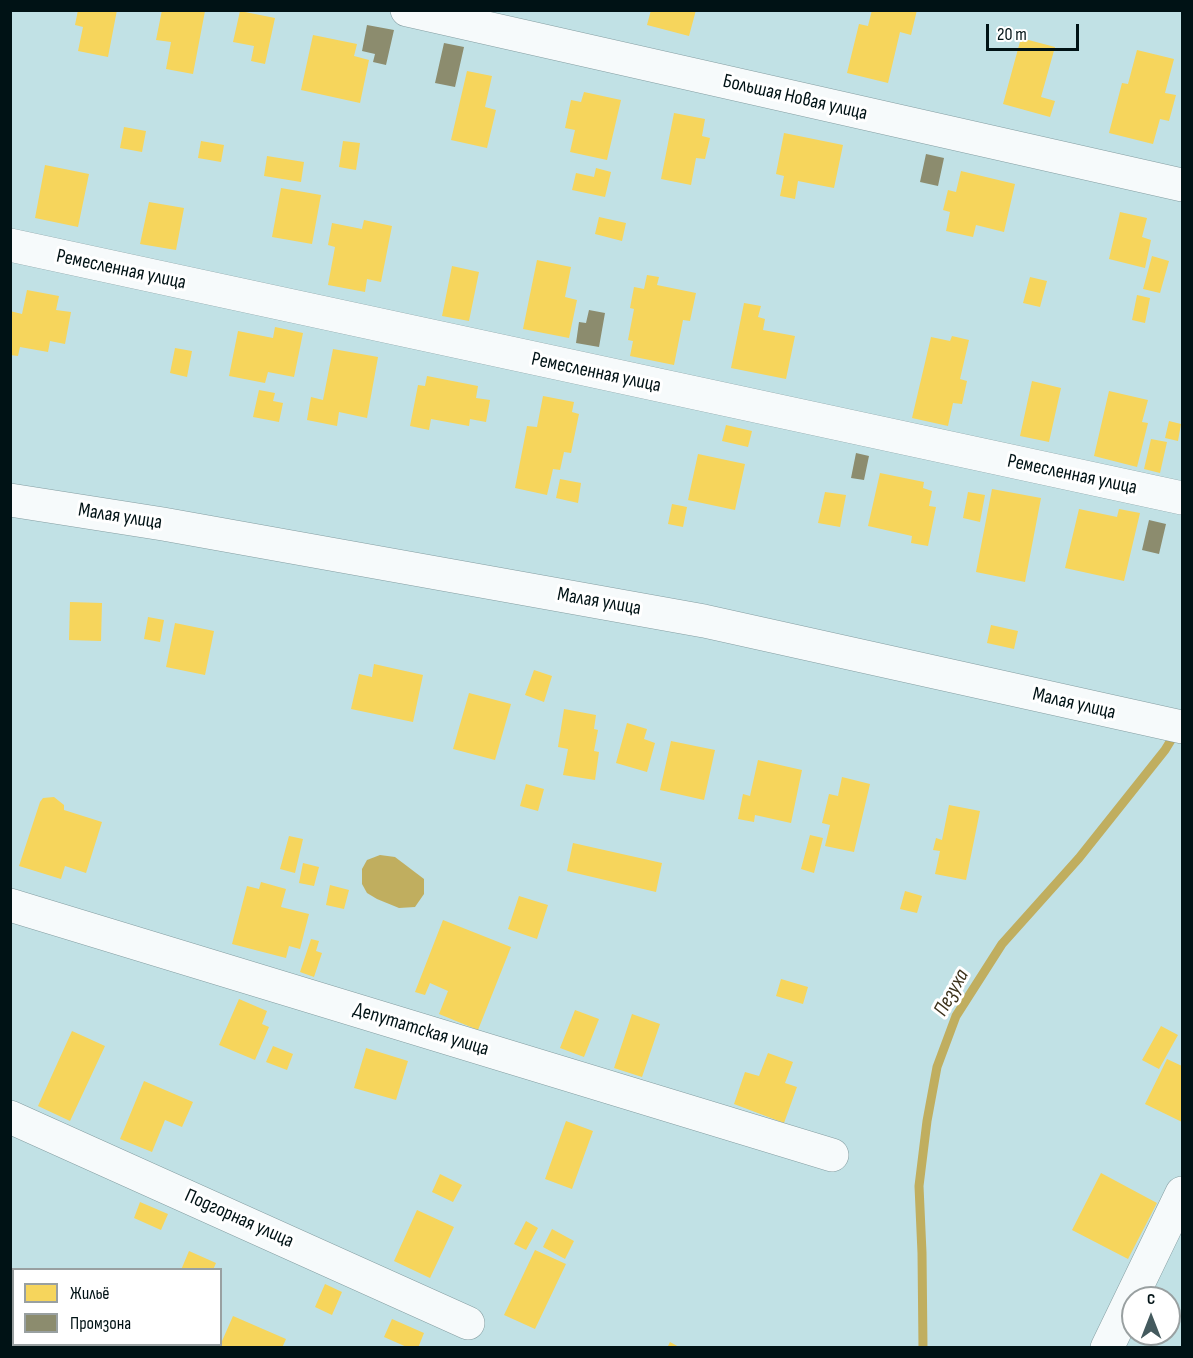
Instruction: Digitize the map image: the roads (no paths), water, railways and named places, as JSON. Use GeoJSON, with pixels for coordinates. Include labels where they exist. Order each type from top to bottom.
{"type":"FeatureCollection","features":[{"type":"Feature","properties":{"kind":"street","name":"Большая Новая улица"},"geometry":{"type":"LineString","coordinates":[[406,10],[1182,185]]}},
{"type":"Feature","properties":{"kind":"street","name":"Ремесленная улица"},"geometry":{"type":"LineString","coordinates":[[10,245],[1182,498]]}},
{"type":"Feature","properties":{"kind":"street","name":"Малая улица"},"geometry":{"type":"LineString","coordinates":[[10,500],[163,524],[704,621],[1182,727]]}},
{"type":"Feature","properties":{"kind":"street","name":"Депутатская улица"},"geometry":{"type":"LineString","coordinates":[[10,905],[832,1155]]}},
{"type":"Feature","properties":{"kind":"street","name":"Подгорная улица"},"geometry":{"type":"LineString","coordinates":[[10,1117],[468,1323]]}},
{"type":"Feature","properties":{"kind":"street"},"geometry":{"type":"LineString","coordinates":[[1107,1347],[1182,1193]]}},
{"type":"Feature","properties":{"kind":"waterway","name":"Пезуха"},"geometry":{"type":"LineString","coordinates":[[923,1348],[919,1186],[927,1121],[937,1067],[956,1016],[1002,944],[1079,858],[1165,750],[1176,732]]}}]}
